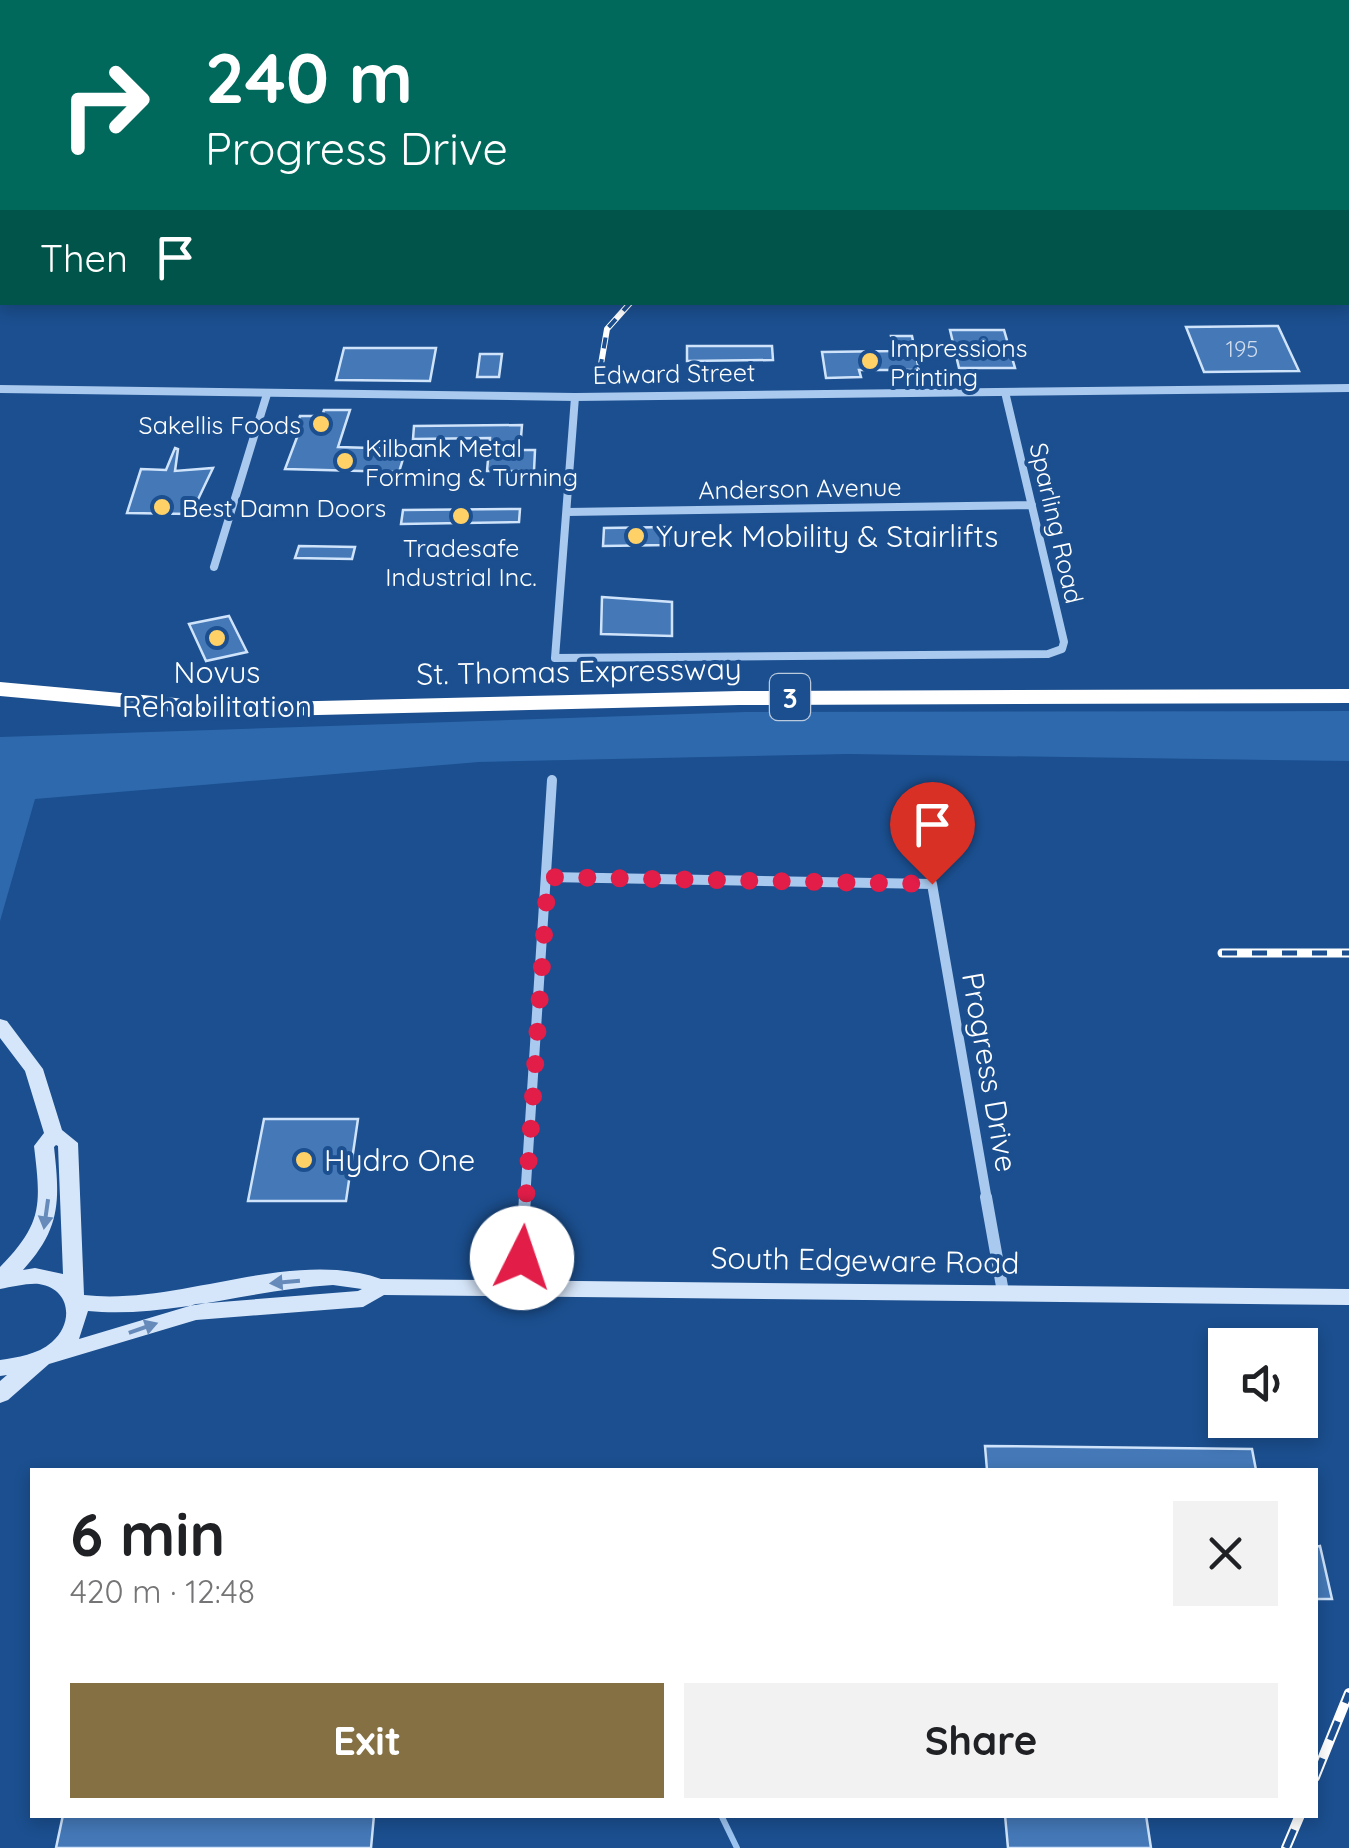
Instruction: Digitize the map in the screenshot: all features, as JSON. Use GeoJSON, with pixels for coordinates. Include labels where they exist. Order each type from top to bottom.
{"type":"FeatureCollection","features":[{"type":"Feature","properties":{"kind":"highway","name":"St. Thomas Expressway"},"geometry":{"type":"LineString","coordinates":[[0,689],[131,705],[230,710],[795,697],[1349,696]]}},
{"type":"Feature","properties":{"kind":"highway","name":"St. Thomas Expressway"},"geometry":{"type":"LineString","coordinates":[[0,706],[168,718],[201,718],[230,710]]}},
{"type":"Feature","properties":{"kind":"main road"},"geometry":{"type":"LineString","coordinates":[[0,1025],[34,1068],[54,1134],[68,1142],[77,1297],[76,1331],[0,1394]]}},
{"type":"Feature","properties":{"kind":"main road"},"geometry":{"type":"LineString","coordinates":[[0,1280],[44,1231],[49,1216],[44,1146],[54,1134]]}},
{"type":"Feature","properties":{"kind":"main road","name":"South Edgeware Road"},"geometry":{"type":"LineString","coordinates":[[0,1280],[34,1275],[64,1283],[77,1297],[138,1305],[325,1279],[366,1278],[380,1287],[519,1285],[1349,1297]]}},
{"type":"Feature","properties":{"kind":"main road","name":"South Edgeware Road"},"geometry":{"type":"LineString","coordinates":[[0,1368],[43,1359],[196,1312],[363,1299],[380,1287]]}},
{"type":"Feature","properties":{"kind":"street","name":"Edward Street"},"geometry":{"type":"LineString","coordinates":[[0,388],[575,397],[1349,388]]}},
{"type":"Feature","properties":{"kind":"street","name":"Sparling Road"},"geometry":{"type":"LineString","coordinates":[[568,512],[555,658],[1048,654],[1062,648],[1064,642],[1005,392]]}},
{"type":"Feature","properties":{"kind":"street"},"geometry":{"type":"LineString","coordinates":[[214,567],[268,394]]}},
{"type":"Feature","properties":{"kind":"street"},"geometry":{"type":"LineString","coordinates":[[568,512],[575,397]]}},
{"type":"Feature","properties":{"kind":"street","name":"Anderson Avenue"},"geometry":{"type":"LineString","coordinates":[[568,512],[1032,505]]}},
{"type":"Feature","properties":{"kind":"street"},"geometry":{"type":"LineString","coordinates":[[519,1285],[552,780]]}},
{"type":"Feature","properties":{"kind":"street","name":"Progress Drive"},"geometry":{"type":"LineString","coordinates":[[548,877],[932,884],[1004,1292]]}},
{"type":"Feature","properties":{"kind":"shaded area"},"geometry":{"type":"Polygon","coordinates":[[[1349,711],[1349,761],[848,754],[479,762],[35,799],[0,921],[0,737],[746,712],[1349,711]]]}},
{"type":"Feature","properties":{"kind":"building"},"geometry":{"type":"Polygon","coordinates":[[[1278,326],[1299,371],[1204,372],[1186,327],[1278,326]]]}},
{"type":"Feature","properties":{"kind":"building"},"geometry":{"type":"Polygon","coordinates":[[[950,330],[1004,330],[1015,368],[959,368],[950,330]]]}},
{"type":"Feature","properties":{"kind":"building","name":"Impressions Printing"},"geometry":{"type":"Polygon","coordinates":[[[891,336],[912,336],[919,370],[859,370],[861,377],[826,378],[822,352],[894,351],[891,336]]]}},
{"type":"Feature","properties":{"kind":"building"},"geometry":{"type":"Polygon","coordinates":[[[687,346],[772,346],[773,360],[687,361],[687,346]]]}},
{"type":"Feature","properties":{"kind":"building"},"geometry":{"type":"Polygon","coordinates":[[[344,348],[436,348],[430,381],[336,380],[344,348]]]}},
{"type":"Feature","properties":{"kind":"building"},"geometry":{"type":"Polygon","coordinates":[[[480,354],[502,354],[499,377],[477,377],[480,354]]]}},
{"type":"Feature","properties":{"kind":"building"},"geometry":{"type":"Polygon","coordinates":[[[324,410],[350,410],[338,447],[406,449],[399,472],[285,469],[299,432],[294,432],[300,416],[322,416],[324,410]]]}},
{"type":"Feature","properties":{"kind":"building"},"geometry":{"type":"Polygon","coordinates":[[[522,425],[520,450],[535,450],[534,471],[487,471],[490,438],[413,439],[414,426],[522,425]]]}},
{"type":"Feature","properties":{"kind":"building"},"geometry":{"type":"Polygon","coordinates":[[[175,448],[175,471],[213,468],[191,514],[127,513],[141,469],[166,470],[175,448]]]}},
{"type":"Feature","properties":{"kind":"building","name":"Tradesafe Industrial Inc."},"geometry":{"type":"Polygon","coordinates":[[[520,509],[519,522],[401,524],[403,510],[520,509]]]}},
{"type":"Feature","properties":{"kind":"building","name":"Yurek Mobility & Stairlifts"},"geometry":{"type":"Polygon","coordinates":[[[668,527],[668,545],[603,546],[604,528],[668,527]]]}},
{"type":"Feature","properties":{"kind":"building"},"geometry":{"type":"Polygon","coordinates":[[[299,546],[355,547],[352,559],[295,558],[299,546]]]}},
{"type":"Feature","properties":{"kind":"building"},"geometry":{"type":"Polygon","coordinates":[[[602,597],[672,602],[672,636],[601,634],[602,597]]]}},
{"type":"Feature","properties":{"kind":"building","name":"Novus Rehabilitation"},"geometry":{"type":"Polygon","coordinates":[[[229,616],[247,652],[206,661],[189,624],[229,616]]]}},
{"type":"Feature","properties":{"kind":"building","name":"Hydro One"},"geometry":{"type":"Polygon","coordinates":[[[264,1119],[358,1119],[346,1201],[248,1201],[264,1119]]]}},
{"type":"Feature","properties":{"kind":"building"},"geometry":{"type":"Polygon","coordinates":[[[985,1446],[1252,1449],[1256,1468],[987,1468],[985,1446]]]}},
{"type":"Feature","properties":{"kind":"building"},"geometry":{"type":"Polygon","coordinates":[[[1320,1546],[1332,1599],[1318,1599],[1320,1546]]]}},
{"type":"Feature","properties":{"kind":"building"},"geometry":{"type":"Polygon","coordinates":[[[62,1818],[374,1818],[371,1848],[56,1848],[62,1818]]]}},
{"type":"Feature","properties":{"kind":"building"},"geometry":{"type":"Polygon","coordinates":[[[1005,1818],[1146,1818],[1151,1848],[1008,1848],[1005,1818]]]}},
{"type":"Feature","properties":{"kind":"waterway"},"geometry":{"type":"LineString","coordinates":[[722,1818],[737,1848]]}},
{"type":"Feature","properties":{"kind":"railway"},"geometry":{"type":"LineString","coordinates":[[600,370],[607,329],[628,305]]}},
{"type":"Feature","properties":{"kind":"railway"},"geometry":{"type":"LineString","coordinates":[[1222,953],[1349,953]]}},
{"type":"Feature","properties":{"kind":"railway"},"geometry":{"type":"LineString","coordinates":[[1318,1770],[1349,1693]]}},
{"type":"Feature","properties":{"kind":"railway"},"geometry":{"type":"LineString","coordinates":[[1286,1848],[1299,1818]]}},
{"type":"Feature","properties":{"kind":"place","name":"Impressions Printing"},"geometry":{"type":"Point","coordinates":[870,361]}},
{"type":"Feature","properties":{"kind":"place","name":"Sakellis Foods"},"geometry":{"type":"Point","coordinates":[321,424]}},
{"type":"Feature","properties":{"kind":"place","name":"Kilbank Metal Forming & Turning"},"geometry":{"type":"Point","coordinates":[345,461]}},
{"type":"Feature","properties":{"kind":"place","name":"Best Damn Doors"},"geometry":{"type":"Point","coordinates":[162,507]}},
{"type":"Feature","properties":{"kind":"place","name":"Tradesafe Industrial Inc."},"geometry":{"type":"Point","coordinates":[461,516]}},
{"type":"Feature","properties":{"kind":"place","name":"Yurek Mobility & Stairlifts"},"geometry":{"type":"Point","coordinates":[636,536]}},
{"type":"Feature","properties":{"kind":"place","name":"Novus Rehabilitation"},"geometry":{"type":"Point","coordinates":[217,638]}},
{"type":"Feature","properties":{"kind":"place","name":"Hydro One"},"geometry":{"type":"Point","coordinates":[304,1160]}},
{"type":"Feature","properties":{"kind":"route"},"geometry":{"type":"LineString","coordinates":[[522,1258],[548,877],[932,884]]}}]}
